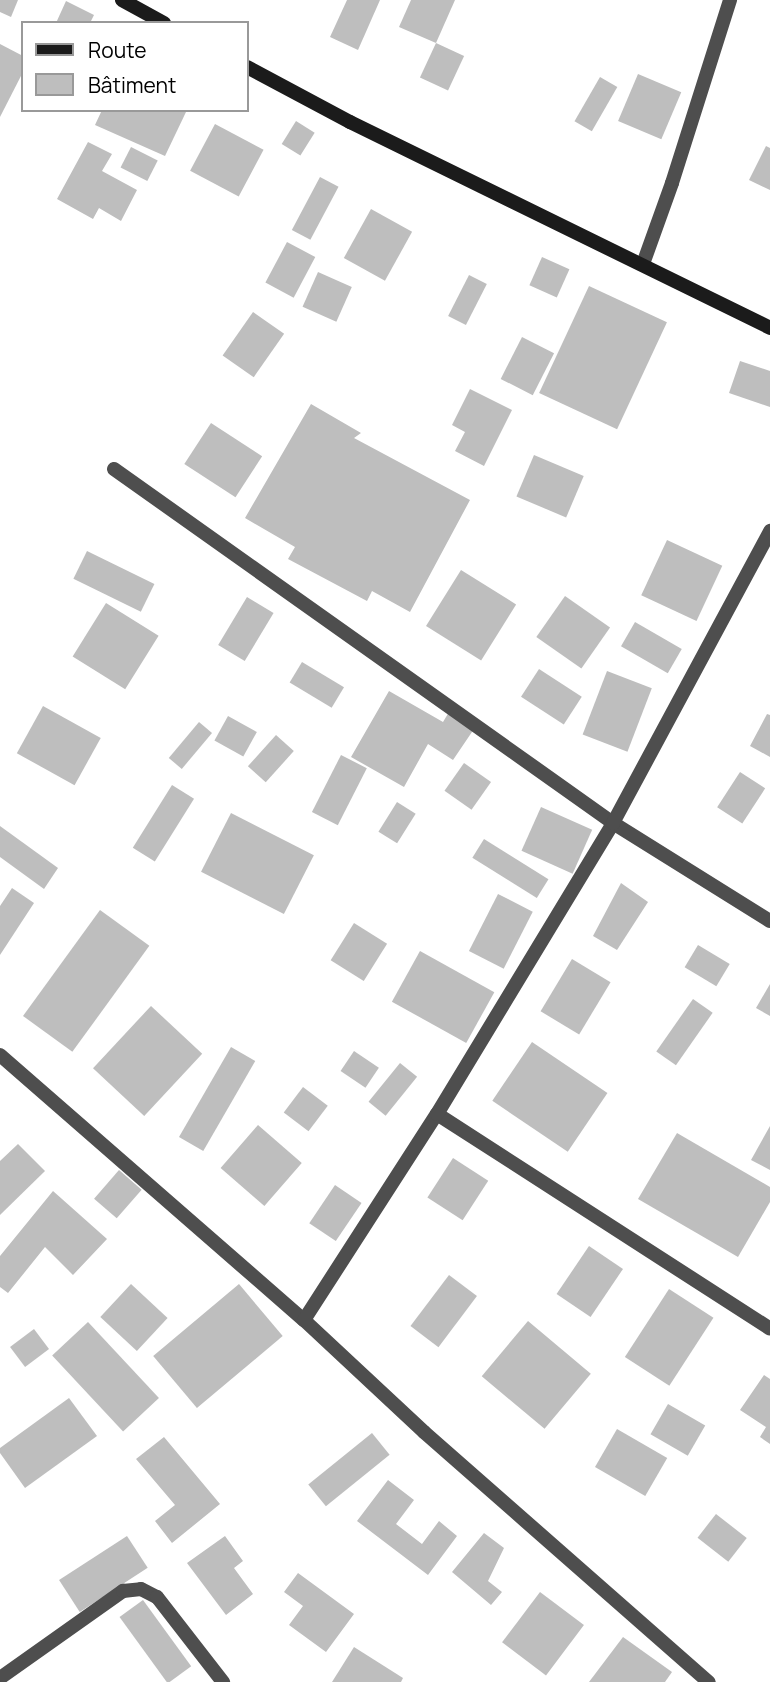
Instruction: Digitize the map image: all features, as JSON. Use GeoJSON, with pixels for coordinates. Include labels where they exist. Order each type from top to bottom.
{"type":"FeatureCollection","features":[{"type":"Feature","properties":{"kind":"street"},"geometry":{"type":"LineString","coordinates":[[122,0],[160,21]]}},
{"type":"Feature","properties":{"kind":"street"},"geometry":{"type":"LineString","coordinates":[[643,264],[672,183],[730,0]]}},
{"type":"Feature","properties":{"kind":"street"},"geometry":{"type":"LineString","coordinates":[[248,68],[351,122],[770,328]]}},
{"type":"Feature","properties":{"kind":"street"},"geometry":{"type":"LineString","coordinates":[[114,469],[613,823],[770,921]]}},
{"type":"Feature","properties":{"kind":"street"},"geometry":{"type":"LineString","coordinates":[[304,1320],[437,1114],[613,823],[770,531]]}},
{"type":"Feature","properties":{"kind":"street"},"geometry":{"type":"LineString","coordinates":[[0,1055],[304,1320],[435,1441],[709,1682]]}},
{"type":"Feature","properties":{"kind":"street"},"geometry":{"type":"LineString","coordinates":[[437,1114],[770,1329]]}},
{"type":"Feature","properties":{"kind":"street"},"geometry":{"type":"LineString","coordinates":[[0,1678],[123,1591],[141,1589],[157,1597],[223,1682]]}},
{"type":"Feature","properties":{"kind":"building"},"geometry":{"type":"Polygon","coordinates":[[[0,0],[18,0],[11,17],[0,12],[0,0]]]}},
{"type":"Feature","properties":{"kind":"building"},"geometry":{"type":"Polygon","coordinates":[[[347,0],[380,0],[358,50],[330,37],[347,0]]]}},
{"type":"Feature","properties":{"kind":"building"},"geometry":{"type":"Polygon","coordinates":[[[411,0],[455,0],[436,43],[399,27],[411,0]]]}},
{"type":"Feature","properties":{"kind":"building"},"geometry":{"type":"Polygon","coordinates":[[[66,1],[94,15],[91,21],[57,21],[66,1]]]}},
{"type":"Feature","properties":{"kind":"building"},"geometry":{"type":"Polygon","coordinates":[[[436,43],[464,56],[448,91],[420,77],[436,43]]]}},
{"type":"Feature","properties":{"kind":"building"},"geometry":{"type":"Polygon","coordinates":[[[0,44],[21,55],[21,76],[0,117],[0,44]]]}},
{"type":"Feature","properties":{"kind":"building"},"geometry":{"type":"Polygon","coordinates":[[[638,74],[681,92],[661,139],[618,121],[638,74]]]}},
{"type":"Feature","properties":{"kind":"building"},"geometry":{"type":"Polygon","coordinates":[[[600,77],[617,87],[592,131],[574,121],[600,77]]]}},
{"type":"Feature","properties":{"kind":"building"},"geometry":{"type":"Polygon","coordinates":[[[101,112],[186,112],[165,156],[95,125],[101,112]]]}},
{"type":"Feature","properties":{"kind":"building"},"geometry":{"type":"Polygon","coordinates":[[[296,121],[315,133],[300,156],[282,144],[296,121]]]}},
{"type":"Feature","properties":{"kind":"building"},"geometry":{"type":"Polygon","coordinates":[[[215,124],[264,150],[239,197],[190,171],[215,124]]]}},
{"type":"Feature","properties":{"kind":"building"},"geometry":{"type":"Polygon","coordinates":[[[88,142],[112,154],[102,171],[137,190],[121,221],[99,208],[93,219],[57,199],[88,142]]]}},
{"type":"Feature","properties":{"kind":"building"},"geometry":{"type":"Polygon","coordinates":[[[766,146],[770,148],[770,190],[749,180],[766,146]]]}},
{"type":"Feature","properties":{"kind":"building"},"geometry":{"type":"Polygon","coordinates":[[[131,147],[158,161],[147,181],[121,167],[131,147]]]}},
{"type":"Feature","properties":{"kind":"building"},"geometry":{"type":"Polygon","coordinates":[[[320,177],[339,187],[310,240],[292,230],[320,177]]]}},
{"type":"Feature","properties":{"kind":"building"},"geometry":{"type":"Polygon","coordinates":[[[371,209],[412,232],[385,281],[344,258],[371,209]]]}},
{"type":"Feature","properties":{"kind":"building"},"geometry":{"type":"Polygon","coordinates":[[[287,242],[315,257],[294,298],[265,283],[287,242]]]}},
{"type":"Feature","properties":{"kind":"building"},"geometry":{"type":"Polygon","coordinates":[[[542,257],[569,269],[557,298],[529,285],[542,257]]]}},
{"type":"Feature","properties":{"kind":"building"},"geometry":{"type":"Polygon","coordinates":[[[318,272],[352,287],[336,322],[303,307],[318,272]]]}},
{"type":"Feature","properties":{"kind":"building"},"geometry":{"type":"Polygon","coordinates":[[[469,275],[487,284],[466,325],[448,316],[469,275]]]}},
{"type":"Feature","properties":{"kind":"building"},"geometry":{"type":"Polygon","coordinates":[[[589,286],[667,322],[617,429],[539,393],[589,286]]]}},
{"type":"Feature","properties":{"kind":"building"},"geometry":{"type":"Polygon","coordinates":[[[253,312],[284,334],[254,377],[223,355],[253,312]]]}},
{"type":"Feature","properties":{"kind":"building"},"geometry":{"type":"Polygon","coordinates":[[[522,337],[554,353],[533,395],[501,379],[522,337]]]}},
{"type":"Feature","properties":{"kind":"building"},"geometry":{"type":"Polygon","coordinates":[[[740,361],[770,371],[770,407],[729,393],[740,361]]]}},
{"type":"Feature","properties":{"kind":"building"},"geometry":{"type":"Polygon","coordinates":[[[470,389],[512,410],[484,466],[455,451],[465,432],[452,425],[470,389]]]}},
{"type":"Feature","properties":{"kind":"building"},"geometry":{"type":"Polygon","coordinates":[[[311,404],[361,433],[354,438],[470,500],[410,612],[372,591],[367,601],[288,559],[295,547],[245,518],[311,404]]]}},
{"type":"Feature","properties":{"kind":"building"},"geometry":{"type":"Polygon","coordinates":[[[211,423],[262,456],[235,497],[184,464],[211,423]]]}},
{"type":"Feature","properties":{"kind":"building"},"geometry":{"type":"Polygon","coordinates":[[[534,455],[584,476],[566,518],[516,496],[534,455]]]}},
{"type":"Feature","properties":{"kind":"building"},"geometry":{"type":"Polygon","coordinates":[[[667,540],[722,566],[697,621],[641,595],[667,540]]]}},
{"type":"Feature","properties":{"kind":"building"},"geometry":{"type":"Polygon","coordinates":[[[87,551],[154,584],[141,612],[73,579],[87,551]]]}},
{"type":"Feature","properties":{"kind":"building"},"geometry":{"type":"Polygon","coordinates":[[[461,570],[516,604],[481,660],[426,626],[461,570]]]}},
{"type":"Feature","properties":{"kind":"building"},"geometry":{"type":"Polygon","coordinates":[[[565,596],[610,628],[581,669],[536,637],[565,596]]]}},
{"type":"Feature","properties":{"kind":"building"},"geometry":{"type":"Polygon","coordinates":[[[247,597],[274,613],[245,661],[218,645],[247,597]]]}},
{"type":"Feature","properties":{"kind":"building"},"geometry":{"type":"Polygon","coordinates":[[[106,603],[159,636],[125,689],[73,656],[106,603]]]}},
{"type":"Feature","properties":{"kind":"building"},"geometry":{"type":"Polygon","coordinates":[[[635,622],[682,649],[668,673],[621,646],[635,622]]]}},
{"type":"Feature","properties":{"kind":"building"},"geometry":{"type":"Polygon","coordinates":[[[302,662],[344,687],[332,708],[290,683],[302,662]]]}},
{"type":"Feature","properties":{"kind":"building"},"geometry":{"type":"Polygon","coordinates":[[[539,669],[582,697],[564,724],[521,697],[539,669]]]}},
{"type":"Feature","properties":{"kind":"building"},"geometry":{"type":"Polygon","coordinates":[[[607,671],[652,688],[627,752],[583,734],[607,671]]]}},
{"type":"Feature","properties":{"kind":"building"},"geometry":{"type":"Polygon","coordinates":[[[389,691],[443,722],[449,712],[474,729],[453,760],[428,744],[404,787],[351,757],[389,691]]]}},
{"type":"Feature","properties":{"kind":"building"},"geometry":{"type":"Polygon","coordinates":[[[43,706],[101,738],[75,785],[17,753],[43,706]]]}},
{"type":"Feature","properties":{"kind":"building"},"geometry":{"type":"Polygon","coordinates":[[[767,714],[770,715],[770,757],[750,746],[767,714]]]}},
{"type":"Feature","properties":{"kind":"building"},"geometry":{"type":"Polygon","coordinates":[[[228,716],[257,732],[243,756],[214,740],[228,716]]]}},
{"type":"Feature","properties":{"kind":"building"},"geometry":{"type":"Polygon","coordinates":[[[199,722],[212,733],[182,769],[169,758],[199,722]]]}},
{"type":"Feature","properties":{"kind":"building"},"geometry":{"type":"Polygon","coordinates":[[[276,735],[294,751],[266,782],[248,766],[276,735]]]}},
{"type":"Feature","properties":{"kind":"building"},"geometry":{"type":"Polygon","coordinates":[[[341,755],[367,768],[338,825],[312,812],[341,755]]]}},
{"type":"Feature","properties":{"kind":"building"},"geometry":{"type":"Polygon","coordinates":[[[464,763],[491,782],[472,810],[444,791],[464,763]]]}},
{"type":"Feature","properties":{"kind":"building"},"geometry":{"type":"Polygon","coordinates":[[[740,772],[765,788],[742,824],[717,807],[740,772]]]}},
{"type":"Feature","properties":{"kind":"building"},"geometry":{"type":"Polygon","coordinates":[[[172,785],[194,799],[155,862],[133,848],[172,785]]]}},
{"type":"Feature","properties":{"kind":"building"},"geometry":{"type":"Polygon","coordinates":[[[397,802],[416,814],[397,843],[378,832],[397,802]]]}},
{"type":"Feature","properties":{"kind":"building"},"geometry":{"type":"Polygon","coordinates":[[[541,807],[592,830],[573,874],[521,851],[541,807]]]}},
{"type":"Feature","properties":{"kind":"building"},"geometry":{"type":"Polygon","coordinates":[[[231,813],[314,855],[284,914],[201,872],[231,813]]]}},
{"type":"Feature","properties":{"kind":"building"},"geometry":{"type":"Polygon","coordinates":[[[0,826],[58,868],[44,889],[0,857],[0,826]]]}},
{"type":"Feature","properties":{"kind":"building"},"geometry":{"type":"Polygon","coordinates":[[[484,839],[548,879],[537,898],[472,858],[484,839]]]}},
{"type":"Feature","properties":{"kind":"building"},"geometry":{"type":"Polygon","coordinates":[[[621,883],[648,902],[617,950],[593,936],[621,883]]]}},
{"type":"Feature","properties":{"kind":"building"},"geometry":{"type":"Polygon","coordinates":[[[12,888],[34,903],[0,955],[0,906],[12,888]]]}},
{"type":"Feature","properties":{"kind":"building"},"geometry":{"type":"Polygon","coordinates":[[[498,894],[533,912],[504,969],[469,951],[498,894]]]}},
{"type":"Feature","properties":{"kind":"building"},"geometry":{"type":"Polygon","coordinates":[[[100,910],[149,946],[72,1052],[23,1016],[100,910]]]}},
{"type":"Feature","properties":{"kind":"building"},"geometry":{"type":"Polygon","coordinates":[[[354,923],[387,944],[364,981],[331,960],[354,923]]]}},
{"type":"Feature","properties":{"kind":"building"},"geometry":{"type":"Polygon","coordinates":[[[698,945],[730,964],[716,986],[685,967],[698,945]]]}},
{"type":"Feature","properties":{"kind":"building"},"geometry":{"type":"Polygon","coordinates":[[[420,951],[494,992],[466,1043],[392,1002],[420,951]]]}},
{"type":"Feature","properties":{"kind":"building"},"geometry":{"type":"Polygon","coordinates":[[[572,959],[611,982],[579,1034],[541,1011],[572,959]]]}},
{"type":"Feature","properties":{"kind":"building"},"geometry":{"type":"Polygon","coordinates":[[[770,984],[770,1016],[756,1008],[770,984]]]}},
{"type":"Feature","properties":{"kind":"building"},"geometry":{"type":"Polygon","coordinates":[[[693,999],[713,1013],[676,1065],[656,1051],[693,999]]]}},
{"type":"Feature","properties":{"kind":"building"},"geometry":{"type":"Polygon","coordinates":[[[151,1006],[202,1054],[144,1116],[93,1068],[151,1006]]]}},
{"type":"Feature","properties":{"kind":"building"},"geometry":{"type":"Polygon","coordinates":[[[532,1042],[607,1093],[568,1152],[492,1101],[532,1042]]]}},
{"type":"Feature","properties":{"kind":"building"},"geometry":{"type":"Polygon","coordinates":[[[231,1047],[255,1061],[203,1151],[179,1137],[231,1047]]]}},
{"type":"Feature","properties":{"kind":"building"},"geometry":{"type":"Polygon","coordinates":[[[354,1051],[379,1068],[365,1088],[341,1071],[354,1051]]]}},
{"type":"Feature","properties":{"kind":"building"},"geometry":{"type":"Polygon","coordinates":[[[400,1063],[417,1077],[386,1116],[369,1102],[400,1063]]]}},
{"type":"Feature","properties":{"kind":"building"},"geometry":{"type":"Polygon","coordinates":[[[303,1087],[328,1106],[308,1131],[284,1113],[303,1087]]]}},
{"type":"Feature","properties":{"kind":"building"},"geometry":{"type":"Polygon","coordinates":[[[258,1125],[302,1163],[264,1206],[221,1168],[258,1125]]]}},
{"type":"Feature","properties":{"kind":"building"},"geometry":{"type":"Polygon","coordinates":[[[770,1126],[770,1170],[751,1160],[770,1126]]]}},
{"type":"Feature","properties":{"kind":"building"},"geometry":{"type":"Polygon","coordinates":[[[677,1133],[770,1187],[770,1202],[738,1257],[638,1199],[677,1133]]]}},
{"type":"Feature","properties":{"kind":"building"},"geometry":{"type":"Polygon","coordinates":[[[18,1144],[45,1171],[0,1215],[0,1161],[18,1144]]]}},
{"type":"Feature","properties":{"kind":"building"},"geometry":{"type":"Polygon","coordinates":[[[453,1158],[488,1181],[463,1220],[427,1197],[453,1158]]]}},
{"type":"Feature","properties":{"kind":"building"},"geometry":{"type":"Polygon","coordinates":[[[119,1170],[142,1190],[117,1218],[94,1199],[119,1170]]]}},
{"type":"Feature","properties":{"kind":"building"},"geometry":{"type":"Polygon","coordinates":[[[335,1185],[362,1203],[336,1241],[309,1223],[335,1185]]]}},
{"type":"Feature","properties":{"kind":"building"},"geometry":{"type":"Polygon","coordinates":[[[53,1191],[107,1239],[73,1275],[45,1247],[8,1293],[0,1287],[0,1256],[53,1191]]]}},
{"type":"Feature","properties":{"kind":"building"},"geometry":{"type":"Polygon","coordinates":[[[589,1246],[623,1269],[591,1317],[557,1294],[589,1246]]]}},
{"type":"Feature","properties":{"kind":"building"},"geometry":{"type":"Polygon","coordinates":[[[449,1275],[477,1296],[438,1347],[410,1326],[449,1275]]]}},
{"type":"Feature","properties":{"kind":"building"},"geometry":{"type":"Polygon","coordinates":[[[131,1284],[168,1318],[137,1351],[100,1317],[131,1284]]]}},
{"type":"Feature","properties":{"kind":"building"},"geometry":{"type":"Polygon","coordinates":[[[239,1284],[283,1336],[197,1408],[153,1356],[239,1284]]]}},
{"type":"Feature","properties":{"kind":"building"},"geometry":{"type":"Polygon","coordinates":[[[669,1289],[713,1318],[669,1386],[625,1357],[669,1289]]]}},
{"type":"Feature","properties":{"kind":"building"},"geometry":{"type":"Polygon","coordinates":[[[528,1321],[591,1374],[545,1429],[482,1376],[528,1321]]]}},
{"type":"Feature","properties":{"kind":"building"},"geometry":{"type":"Polygon","coordinates":[[[88,1322],[159,1398],[123,1431],[52,1355],[88,1322]]]}},
{"type":"Feature","properties":{"kind":"building"},"geometry":{"type":"Polygon","coordinates":[[[34,1329],[49,1349],[25,1367],[10,1347],[34,1329]]]}},
{"type":"Feature","properties":{"kind":"building"},"geometry":{"type":"Polygon","coordinates":[[[764,1375],[770,1379],[770,1444],[760,1437],[766,1427],[740,1410],[764,1375]]]}},
{"type":"Feature","properties":{"kind":"building"},"geometry":{"type":"Polygon","coordinates":[[[69,1398],[97,1436],[25,1488],[0,1453],[0,1448],[69,1398]]]}},
{"type":"Feature","properties":{"kind":"building"},"geometry":{"type":"Polygon","coordinates":[[[668,1404],[705,1426],[688,1456],[650,1434],[668,1404]]]}},
{"type":"Feature","properties":{"kind":"building"},"geometry":{"type":"Polygon","coordinates":[[[617,1429],[667,1458],[645,1496],[595,1467],[617,1429]]]}},
{"type":"Feature","properties":{"kind":"building"},"geometry":{"type":"Polygon","coordinates":[[[372,1433],[390,1455],[326,1506],[308,1485],[372,1433]]]}},
{"type":"Feature","properties":{"kind":"building"},"geometry":{"type":"Polygon","coordinates":[[[164,1437],[220,1504],[172,1543],[155,1521],[175,1505],[136,1459],[164,1437]]]}},
{"type":"Feature","properties":{"kind":"building"},"geometry":{"type":"Polygon","coordinates":[[[388,1480],[414,1500],[396,1524],[422,1544],[439,1521],[457,1536],[428,1575],[357,1521],[388,1480]]]}},
{"type":"Feature","properties":{"kind":"building"},"geometry":{"type":"Polygon","coordinates":[[[716,1514],[747,1538],[728,1562],[698,1538],[716,1514]]]}},
{"type":"Feature","properties":{"kind":"building"},"geometry":{"type":"Polygon","coordinates":[[[484,1533],[504,1548],[488,1581],[502,1592],[491,1605],[452,1572],[484,1533]]]}},
{"type":"Feature","properties":{"kind":"building"},"geometry":{"type":"Polygon","coordinates":[[[127,1536],[148,1568],[80,1612],[59,1580],[127,1536]]]}},
{"type":"Feature","properties":{"kind":"building"},"geometry":{"type":"Polygon","coordinates":[[[225,1536],[243,1561],[234,1568],[253,1594],[226,1615],[187,1563],[225,1536]]]}},
{"type":"Feature","properties":{"kind":"building"},"geometry":{"type":"Polygon","coordinates":[[[298,1573],[354,1614],[326,1652],[289,1625],[303,1606],[284,1592],[298,1573]]]}},
{"type":"Feature","properties":{"kind":"building"},"geometry":{"type":"Polygon","coordinates":[[[540,1592],[584,1625],[546,1675],[502,1642],[540,1592]]]}},
{"type":"Feature","properties":{"kind":"building"},"geometry":{"type":"Polygon","coordinates":[[[143,1600],[191,1666],[167,1682],[120,1617],[143,1600]]]}},
{"type":"Feature","properties":{"kind":"building"},"geometry":{"type":"Polygon","coordinates":[[[623,1637],[672,1672],[665,1682],[589,1682],[623,1637]]]}},
{"type":"Feature","properties":{"kind":"building"},"geometry":{"type":"Polygon","coordinates":[[[354,1647],[403,1678],[401,1682],[332,1682],[354,1647]]]}}]}
